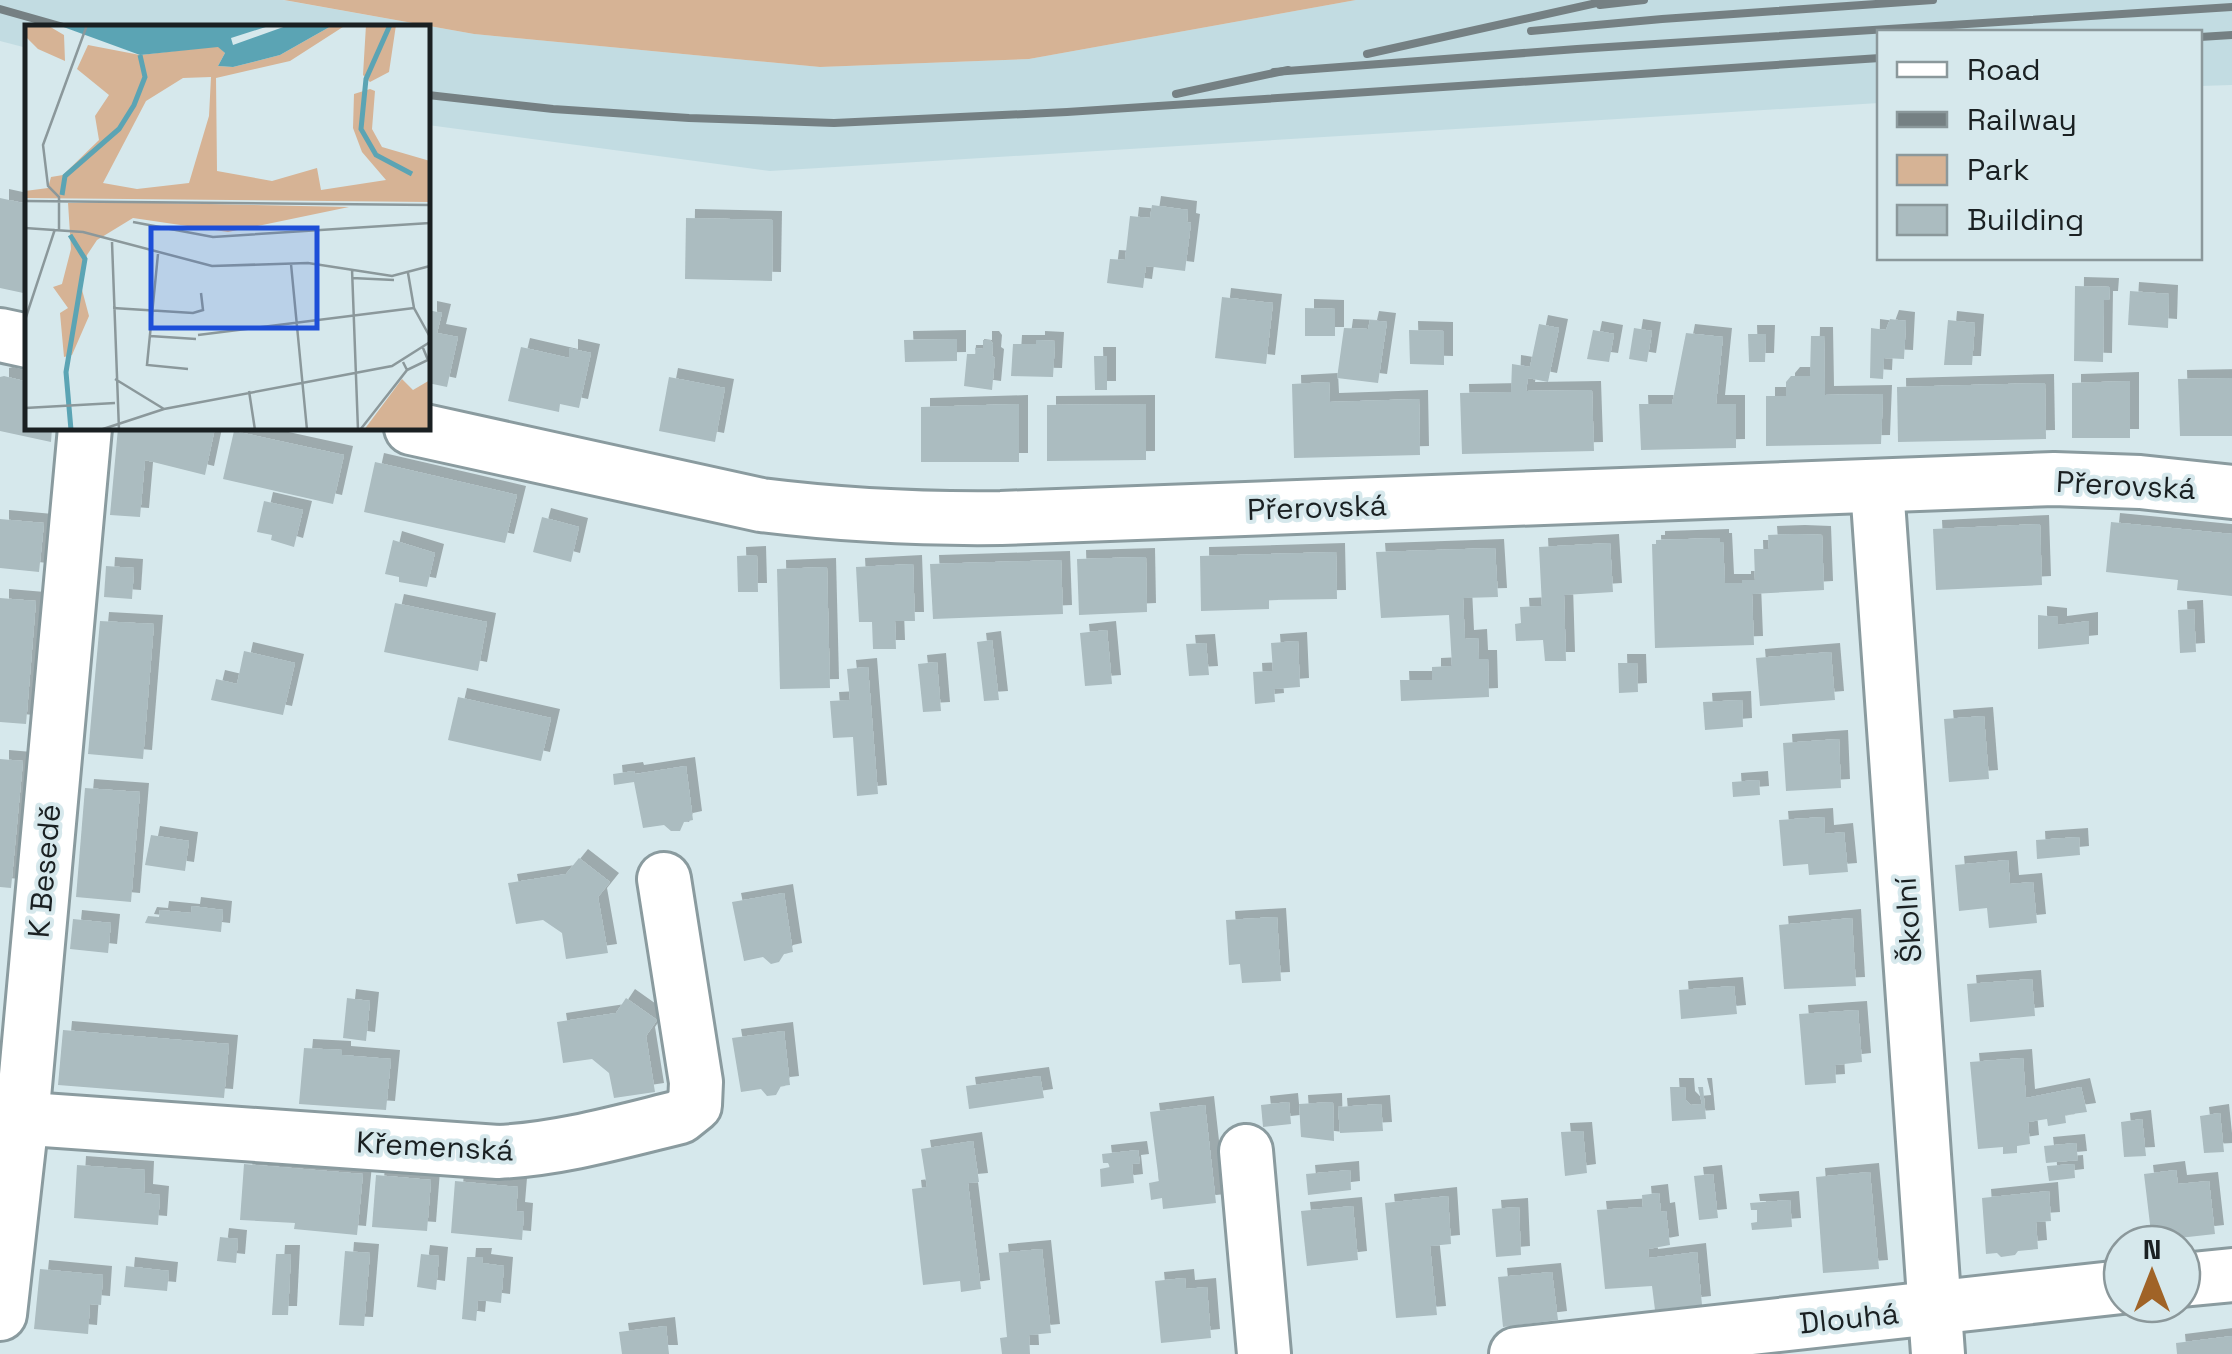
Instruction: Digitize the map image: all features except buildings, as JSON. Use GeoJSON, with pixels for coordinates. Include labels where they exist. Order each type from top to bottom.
{"type":"FeatureCollection","features":[{"type":"Feature","properties":{"kind":"street"},"geometry":{"type":"LineString","coordinates":[[0,335],[25,340]]}},
{"type":"Feature","properties":{"kind":"street","name":"K Besedě"},"geometry":{"type":"LineString","coordinates":[[0,1314],[11,1118],[85,430]]}},
{"type":"Feature","properties":{"kind":"street","name":"Přerovská"},"geometry":{"type":"LineString","coordinates":[[419,430],[761,505],[926,519],[2071,480],[2140,482],[2232,492]]}},
{"type":"Feature","properties":{"kind":"street","name":"Školní"},"geometry":{"type":"LineString","coordinates":[[1878,487],[1937,1331]]}},
{"type":"Feature","properties":{"kind":"street","name":"Křemenská"},"geometry":{"type":"LineString","coordinates":[[11,1118],[498,1152],[564,1145],[680,1117],[695,1106],[696,1082],[664,879]]}},
{"type":"Feature","properties":{"kind":"street"},"geometry":{"type":"LineString","coordinates":[[1246,1151],[1264,1354]]}},
{"type":"Feature","properties":{"kind":"street"},"geometry":{"type":"LineString","coordinates":[[2202,1278],[2232,1274]]}},
{"type":"Feature","properties":{"kind":"street","name":"Dlouhá"},"geometry":{"type":"LineString","coordinates":[[1516,1354],[1937,1331],[2102,1292]]}},
{"type":"Feature","properties":{"kind":"shaded area"},"geometry":{"type":"Polygon","coordinates":[[[0,0],[283,0],[423,25],[25,25],[25,47],[0,41],[0,0]]]}},
{"type":"Feature","properties":{"kind":"shaded area"},"geometry":{"type":"Polygon","coordinates":[[[1356,0],[2232,0],[2232,85],[2202,86],[2202,30],[1877,30],[1877,103],[770,171],[430,125],[430,26],[474,34],[820,67],[1029,59],[1356,0]]]}},
{"type":"Feature","properties":{"kind":"green space"},"geometry":{"type":"Polygon","coordinates":[[[284,0],[1356,0],[1029,59],[820,67],[474,34],[284,0]]]}},
{"type":"Feature","properties":{"kind":"railway"},"geometry":{"type":"LineString","coordinates":[[1367,54],[1610,0]]}},
{"type":"Feature","properties":{"kind":"railway"},"geometry":{"type":"LineString","coordinates":[[1600,5],[1644,0]]}},
{"type":"Feature","properties":{"kind":"railway"},"geometry":{"type":"LineString","coordinates":[[1531,31],[1933,0]]}},
{"type":"Feature","properties":{"kind":"railway"},"geometry":{"type":"LineString","coordinates":[[1274,72],[2232,7]]}},
{"type":"Feature","properties":{"kind":"railway"},"geometry":{"type":"LineString","coordinates":[[0,9],[56,25]]}},
{"type":"Feature","properties":{"kind":"railway"},"geometry":{"type":"LineString","coordinates":[[2202,37],[2232,35]]}},
{"type":"Feature","properties":{"kind":"railway"},"geometry":{"type":"LineString","coordinates":[[430,95],[553,109],[834,123],[1067,112],[1877,58]]}},
{"type":"Feature","properties":{"kind":"railway"},"geometry":{"type":"LineString","coordinates":[[1176,94],[1288,70]]}}]}
